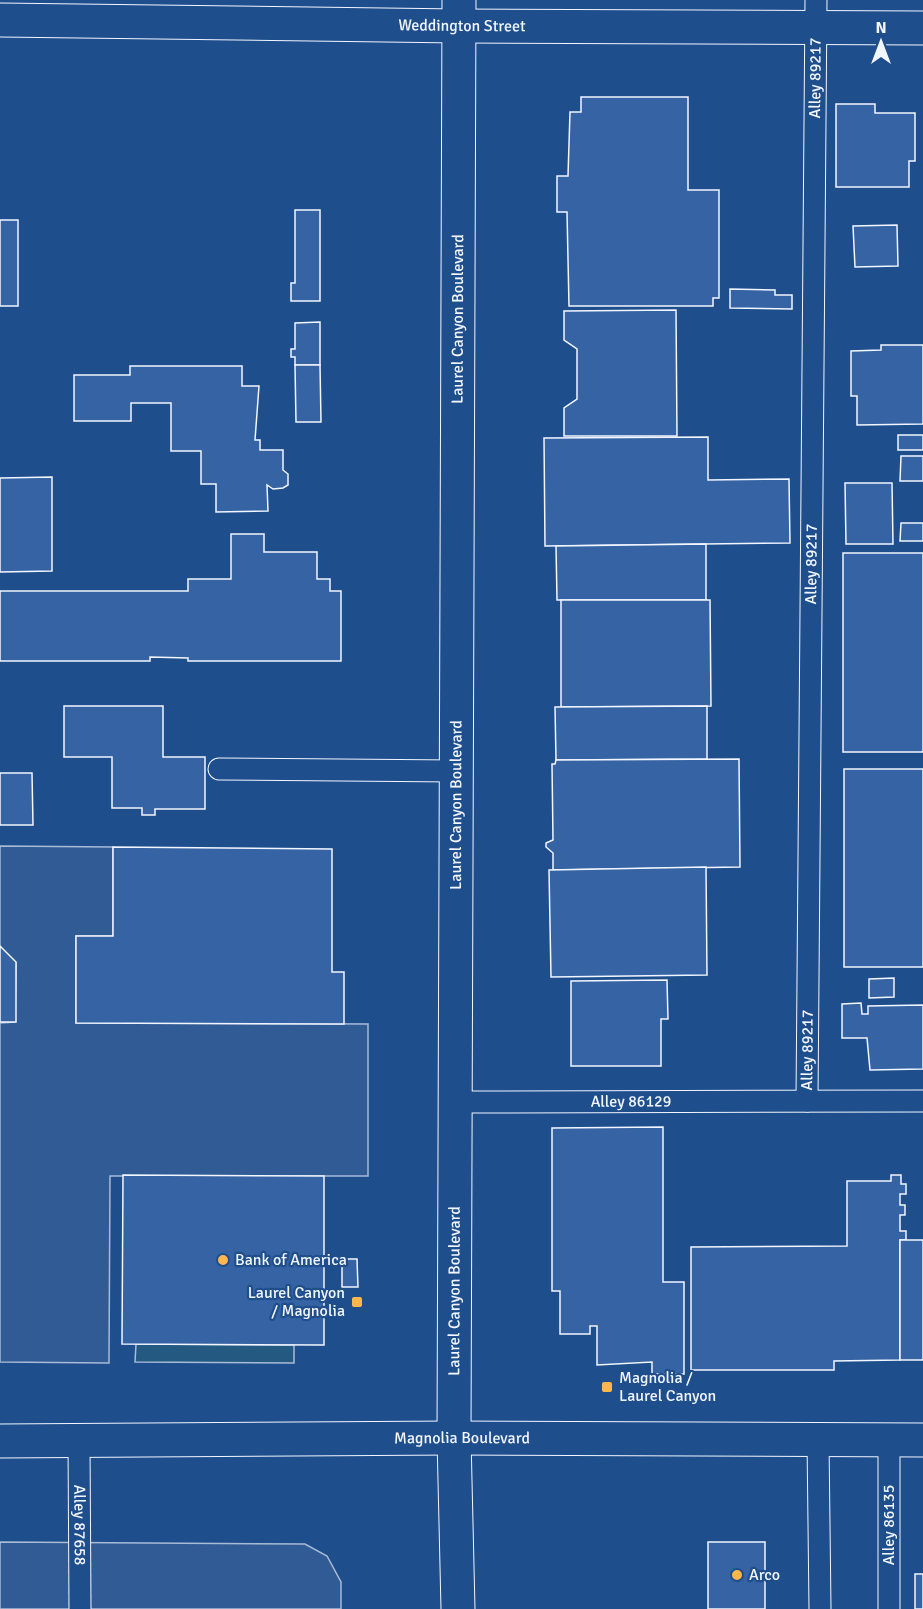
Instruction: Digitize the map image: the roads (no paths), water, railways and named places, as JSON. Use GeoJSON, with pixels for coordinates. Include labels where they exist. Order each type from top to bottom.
{"type":"FeatureCollection","features":[{"type":"Feature","properties":{"kind":"main road","name":"Weddington Street"},"geometry":{"type":"LineString","coordinates":[[0,20],[459,13],[816,14],[923,28]]}},
{"type":"Feature","properties":{"kind":"main road","name":"Laurel Canyon Boulevard"},"geometry":{"type":"LineString","coordinates":[[458,1609],[454,1438],[459,13]]}},
{"type":"Feature","properties":{"kind":"main road","name":"Magnolia Boulevard"},"geometry":{"type":"LineString","coordinates":[[0,1441],[454,1438],[923,1440]]}},
{"type":"Feature","properties":{"kind":"lane","name":"Alley 89217"},"geometry":{"type":"LineString","coordinates":[[807,1101],[816,14]]}},
{"type":"Feature","properties":{"kind":"lane"},"geometry":{"type":"LineString","coordinates":[[219,769],[456,771]]}},
{"type":"Feature","properties":{"kind":"lane","name":"Alley 86129"},"geometry":{"type":"LineString","coordinates":[[455,1102],[923,1101]]}},
{"type":"Feature","properties":{"kind":"lane"},"geometry":{"type":"LineString","coordinates":[[818,1440],[820,1609]]}},
{"type":"Feature","properties":{"kind":"lane","name":"Alley 86135"},"geometry":{"type":"LineString","coordinates":[[889,1440],[889,1609]]}},
{"type":"Feature","properties":{"kind":"lane","name":"Alley 87658"},"geometry":{"type":"LineString","coordinates":[[79,1441],[80,1609]]}},
{"type":"Feature","properties":{"kind":"place","name":"Bank of America"},"geometry":{"type":"Point","coordinates":[223,1260]}},
{"type":"Feature","properties":{"kind":"place","name":"Laurel Canyon / Magnolia"},"geometry":{"type":"Point","coordinates":[357,1302]}},
{"type":"Feature","properties":{"kind":"place","name":"Magnolia / Laurel Canyon"},"geometry":{"type":"Point","coordinates":[607,1387]}},
{"type":"Feature","properties":{"kind":"place","name":"Arco"},"geometry":{"type":"Point","coordinates":[737,1575]}}]}
